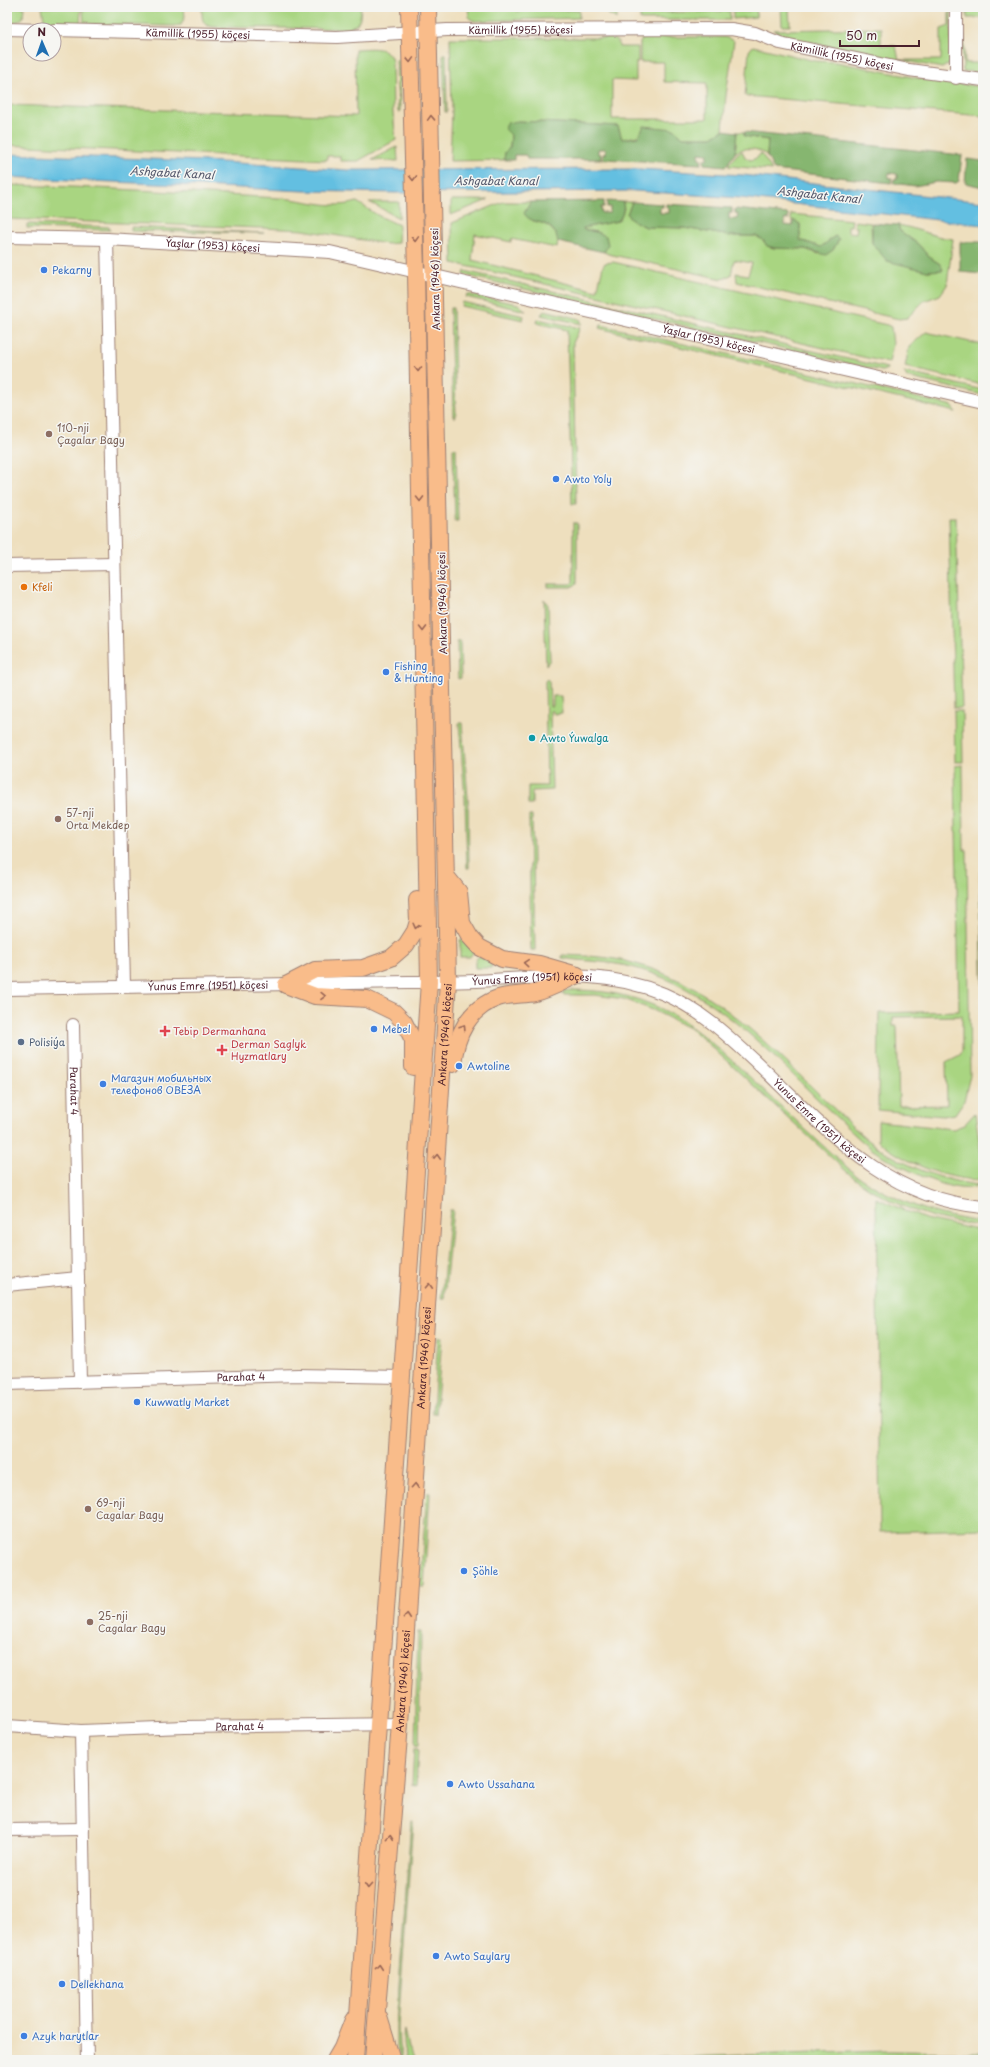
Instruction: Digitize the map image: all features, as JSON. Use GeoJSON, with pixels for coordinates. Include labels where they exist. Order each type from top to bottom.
{"type":"FeatureCollection","features":[{"type":"Feature","properties":{"kind":"main road","name":"Ankara (1946) köçesi"},"geometry":{"type":"LineString","coordinates":[[355,2060],[372,1820],[377,1724],[422,1102],[429,982],[416,272],[409,7]]}},
{"type":"Feature","properties":{"kind":"main road","name":"Ankara (1946) köçesi"},"geometry":{"type":"LineString","coordinates":[[372,2060],[400,1724],[448,981],[434,200],[428,7]]}},
{"type":"Feature","properties":{"kind":"main road"},"geometry":{"type":"LineString","coordinates":[[447,876],[459,892],[462,923],[470,937],[479,947],[490,954],[508,960],[539,964],[577,975]]}},
{"type":"Feature","properties":{"kind":"main road"},"geometry":{"type":"LineString","coordinates":[[286,985],[315,970],[363,968],[385,961],[398,952],[410,940],[415,930],[418,922],[417,890],[428,877]]}},
{"type":"Feature","properties":{"kind":"main road"},"geometry":{"type":"LineString","coordinates":[[440,1103],[451,1085],[457,1039],[467,1022],[477,1011],[499,998],[536,993],[577,975]]}},
{"type":"Feature","properties":{"kind":"main road"},"geometry":{"type":"LineString","coordinates":[[286,985],[315,996],[356,997],[367,999],[394,1012],[404,1022],[413,1040],[412,1084],[422,1102]]}},
{"type":"Feature","properties":{"kind":"main road"},"geometry":{"type":"LineString","coordinates":[[335,2060],[342,2048],[359,2004]]}},
{"type":"Feature","properties":{"kind":"main road"},"geometry":{"type":"LineString","coordinates":[[376,2005],[392,2060]]}},
{"type":"Feature","properties":{"kind":"street"},"geometry":{"type":"LineString","coordinates":[[956,7],[956,78]]}},
{"type":"Feature","properties":{"kind":"street","name":"Kämillik (1955) köçesi"},"geometry":{"type":"LineString","coordinates":[[62,30],[337,37],[429,31],[731,29],[755,33],[780,43],[909,70],[956,78],[983,80]]}},
{"type":"Feature","properties":{"kind":"street"},"geometry":{"type":"LineString","coordinates":[[7,30],[22,30]]}},
{"type":"Feature","properties":{"kind":"street","name":"Ýaşlar (1953) köçesi"},"geometry":{"type":"LineString","coordinates":[[7,237],[107,239],[330,252],[983,402]]}},
{"type":"Feature","properties":{"kind":"street"},"geometry":{"type":"LineString","coordinates":[[107,239],[124,986]]}},
{"type":"Feature","properties":{"kind":"street"},"geometry":{"type":"LineString","coordinates":[[7,566],[114,564]]}},
{"type":"Feature","properties":{"kind":"street","name":"Ýunus Emre (1951) köçesi"},"geometry":{"type":"LineString","coordinates":[[7,989],[429,982],[577,975],[603,977],[637,985],[666,995],[693,1009],[734,1042],[847,1148],[868,1165],[899,1183],[924,1194],[958,1203],[983,1207]]}},
{"type":"Feature","properties":{"kind":"street","name":"Parahat 4"},"geometry":{"type":"LineString","coordinates":[[73,1025],[80,1382]]}},
{"type":"Feature","properties":{"kind":"street"},"geometry":{"type":"LineString","coordinates":[[7,1285],[78,1278]]}},
{"type":"Feature","properties":{"kind":"street","name":"Parahat 4"},"geometry":{"type":"LineString","coordinates":[[7,1384],[298,1375],[402,1377]]}},
{"type":"Feature","properties":{"kind":"street","name":"Parahat 4"},"geometry":{"type":"LineString","coordinates":[[7,1726],[81,1730],[400,1724]]}},
{"type":"Feature","properties":{"kind":"street"},"geometry":{"type":"LineString","coordinates":[[81,1730],[87,2060]]}},
{"type":"Feature","properties":{"kind":"street"},"geometry":{"type":"LineString","coordinates":[[7,1830],[83,1829]]}},
{"type":"Feature","properties":{"kind":"green space"},"geometry":{"type":"Polygon","coordinates":[[[7,7],[24,7],[23,18],[16,22],[7,22],[7,7]]]}},
{"type":"Feature","properties":{"kind":"green space"},"geometry":{"type":"Polygon","coordinates":[[[42,7],[184,7],[185,17],[181,25],[174,26],[84,24],[83,10],[81,10],[80,24],[62,24],[62,22],[49,22],[44,19],[42,7]]]}},
{"type":"Feature","properties":{"kind":"green space"},"geometry":{"type":"Polygon","coordinates":[[[202,7],[361,7],[360,18],[357,24],[347,29],[214,27],[204,23],[202,18],[202,7]]]}},
{"type":"Feature","properties":{"kind":"green space"},"geometry":{"type":"Polygon","coordinates":[[[468,7],[513,7],[517,8],[517,11],[524,11],[524,8],[579,10],[579,18],[474,21],[469,18],[468,7]]]}},
{"type":"Feature","properties":{"kind":"green space"},"geometry":{"type":"Polygon","coordinates":[[[600,7],[617,7],[617,19],[606,13],[600,7]]]}},
{"type":"Feature","properties":{"kind":"green space"},"geometry":{"type":"Polygon","coordinates":[[[749,7],[757,7],[756,17],[733,19],[733,11],[749,11],[749,7]]]}},
{"type":"Feature","properties":{"kind":"green space"},"geometry":{"type":"Polygon","coordinates":[[[781,7],[789,7],[790,26],[782,26],[781,7]]]}},
{"type":"Feature","properties":{"kind":"green space"},"geometry":{"type":"Polygon","coordinates":[[[949,7],[951,7],[951,63],[942,68],[900,60],[941,60],[941,29],[949,26],[949,7]]]}},
{"type":"Feature","properties":{"kind":"green space"},"geometry":{"type":"Polygon","coordinates":[[[967,7],[983,7],[983,18],[967,18],[967,7]]]}},
{"type":"Feature","properties":{"kind":"green space"},"geometry":{"type":"Polygon","coordinates":[[[730,11],[730,20],[640,20],[640,13],[730,11]]]}},
{"type":"Feature","properties":{"kind":"green space"},"geometry":{"type":"Polygon","coordinates":[[[881,28],[881,45],[896,46],[899,60],[781,37],[774,30],[881,28]]]}},
{"type":"Feature","properties":{"kind":"green space"},"geometry":{"type":"Polygon","coordinates":[[[962,35],[964,35],[965,63],[983,63],[983,73],[963,71],[962,35]]]}},
{"type":"Feature","properties":{"kind":"green space"},"geometry":{"type":"Polygon","coordinates":[[[643,37],[725,37],[734,41],[726,95],[723,130],[712,137],[683,137],[674,129],[622,139],[618,126],[518,121],[511,135],[510,147],[505,152],[504,160],[450,161],[452,111],[450,38],[612,38],[619,43],[619,47],[638,47],[638,62],[636,62],[636,81],[612,80],[612,119],[707,119],[707,83],[664,82],[664,62],[640,62],[640,43],[643,37]]]}},
{"type":"Feature","properties":{"kind":"green space"},"geometry":{"type":"Polygon","coordinates":[[[753,46],[815,61],[836,62],[917,78],[983,87],[983,116],[745,96],[749,51],[753,46]]]}},
{"type":"Feature","properties":{"kind":"green space"},"geometry":{"type":"Polygon","coordinates":[[[371,48],[382,50],[390,56],[392,61],[393,113],[396,140],[358,161],[340,161],[340,156],[327,156],[327,160],[7,145],[7,105],[356,116],[355,49],[371,48]]]}},
{"type":"Feature","properties":{"kind":"green space"},"geometry":{"type":"Polygon","coordinates":[[[443,54],[446,54],[447,112],[445,112],[443,54]]]}},
{"type":"Feature","properties":{"kind":"green space"},"geometry":{"type":"Polygon","coordinates":[[[396,60],[399,60],[400,112],[398,112],[396,60]]]}},
{"type":"Feature","properties":{"kind":"green space"},"geometry":{"type":"Polygon","coordinates":[[[518,121],[618,126],[622,139],[638,137],[644,126],[674,129],[683,137],[712,137],[723,130],[737,132],[735,153],[726,166],[704,164],[704,159],[707,159],[708,154],[699,153],[699,159],[702,159],[701,164],[603,159],[603,154],[606,154],[606,149],[598,149],[598,154],[601,154],[601,159],[527,159],[526,155],[514,155],[514,160],[504,160],[505,152],[510,147],[511,135],[505,129],[507,123],[518,121]]]}},
{"type":"Feature","properties":{"kind":"green space"},"geometry":{"type":"Polygon","coordinates":[[[737,132],[744,132],[744,136],[768,140],[767,156],[760,151],[751,149],[742,149],[735,153],[737,132]]]}},
{"type":"Feature","properties":{"kind":"green space"},"geometry":{"type":"Polygon","coordinates":[[[744,132],[962,155],[959,181],[956,183],[936,182],[915,186],[893,183],[894,179],[897,179],[897,174],[889,173],[888,178],[892,178],[891,183],[774,170],[767,156],[768,140],[744,136],[744,132]]]}},
{"type":"Feature","properties":{"kind":"green space"},"geometry":{"type":"Polygon","coordinates":[[[397,147],[398,161],[372,160],[397,147]]]}},
{"type":"Feature","properties":{"kind":"green space"},"geometry":{"type":"Polygon","coordinates":[[[742,151],[745,157],[750,160],[757,158],[761,153],[772,170],[728,166],[737,154],[742,151]]]}},
{"type":"Feature","properties":{"kind":"green space"},"geometry":{"type":"Polygon","coordinates":[[[967,159],[983,161],[983,187],[965,183],[967,159]]]}},
{"type":"Feature","properties":{"kind":"green space"},"geometry":{"type":"Polygon","coordinates":[[[7,185],[279,198],[328,205],[357,202],[379,216],[399,225],[398,243],[387,244],[303,230],[7,219],[7,185]]]}},
{"type":"Feature","properties":{"kind":"green space"},"geometry":{"type":"Polygon","coordinates":[[[451,200],[488,200],[451,215],[451,200]]]}},
{"type":"Feature","properties":{"kind":"green space"},"geometry":{"type":"Polygon","coordinates":[[[604,201],[604,207],[601,207],[602,213],[610,213],[610,207],[607,207],[607,201],[623,202],[623,212],[618,221],[583,228],[584,230],[597,232],[606,236],[608,245],[604,252],[558,242],[555,233],[550,227],[530,219],[524,213],[531,202],[604,201]]]}},
{"type":"Feature","properties":{"kind":"green space"},"geometry":{"type":"Polygon","coordinates":[[[369,202],[399,202],[399,218],[369,202]]]}},
{"type":"Feature","properties":{"kind":"green space"},"geometry":{"type":"Polygon","coordinates":[[[503,202],[531,202],[528,206],[533,221],[548,226],[552,229],[557,237],[557,248],[511,239],[511,242],[475,234],[472,260],[597,291],[603,266],[605,263],[613,262],[887,325],[891,327],[893,344],[889,363],[453,263],[452,223],[503,202]]]}},
{"type":"Feature","properties":{"kind":"green space"},"geometry":{"type":"Polygon","coordinates":[[[623,202],[632,202],[627,214],[630,219],[646,227],[684,228],[731,236],[756,236],[763,240],[767,246],[774,248],[805,249],[819,254],[833,250],[839,239],[835,236],[821,247],[800,240],[800,224],[791,220],[791,214],[852,220],[851,226],[848,226],[848,232],[856,233],[857,227],[854,227],[855,221],[871,223],[872,243],[927,271],[943,270],[940,264],[929,257],[918,244],[900,231],[898,225],[905,226],[953,239],[947,285],[940,295],[924,301],[907,318],[899,319],[737,282],[736,273],[748,275],[752,263],[734,260],[731,275],[723,279],[608,254],[604,252],[608,245],[597,232],[584,230],[583,228],[618,221],[624,209],[623,202]]]}},
{"type":"Feature","properties":{"kind":"green space"},"geometry":{"type":"Polygon","coordinates":[[[632,202],[663,204],[663,207],[660,207],[660,213],[669,213],[669,208],[666,207],[666,204],[732,208],[732,213],[729,213],[729,219],[737,219],[738,214],[735,213],[735,209],[788,214],[788,220],[785,219],[784,225],[793,226],[793,220],[800,224],[800,240],[821,247],[835,236],[839,239],[833,250],[826,255],[805,249],[774,248],[767,246],[763,240],[756,236],[731,236],[684,228],[646,227],[630,219],[627,214],[632,202]]]}},
{"type":"Feature","properties":{"kind":"green space"},"geometry":{"type":"Polygon","coordinates":[[[872,223],[898,225],[900,231],[918,244],[929,257],[940,264],[943,270],[927,271],[887,261],[872,243],[872,223]]]}},
{"type":"Feature","properties":{"kind":"green space"},"geometry":{"type":"Polygon","coordinates":[[[27,224],[110,227],[110,230],[27,228],[27,224]]]}},
{"type":"Feature","properties":{"kind":"green space"},"geometry":{"type":"Polygon","coordinates":[[[131,227],[264,233],[131,231],[131,227]]]}},
{"type":"Feature","properties":{"kind":"green space"},"geometry":{"type":"Polygon","coordinates":[[[960,242],[983,242],[983,274],[960,272],[960,242]]]}},
{"type":"Feature","properties":{"kind":"green space"},"geometry":{"type":"Polygon","coordinates":[[[465,271],[887,369],[882,371],[464,275],[465,271]]]}},
{"type":"Feature","properties":{"kind":"green space"},"geometry":{"type":"Polygon","coordinates":[[[467,294],[518,304],[526,311],[466,297],[467,294]]]}},
{"type":"Feature","properties":{"kind":"green space"},"geometry":{"type":"Polygon","coordinates":[[[462,302],[524,316],[523,320],[461,306],[462,302]]]}},
{"type":"Feature","properties":{"kind":"green space"},"geometry":{"type":"Polygon","coordinates":[[[450,308],[453,308],[456,417],[453,417],[450,308]]]}},
{"type":"Feature","properties":{"kind":"green space"},"geometry":{"type":"Polygon","coordinates":[[[548,311],[580,319],[582,324],[541,315],[543,312],[548,311]]]}},
{"type":"Feature","properties":{"kind":"green space"},"geometry":{"type":"Polygon","coordinates":[[[538,319],[580,328],[573,343],[576,504],[572,504],[567,330],[537,323],[538,319]]]}},
{"type":"Feature","properties":{"kind":"green space"},"geometry":{"type":"Polygon","coordinates":[[[601,325],[953,406],[956,412],[599,328],[601,325]]]}},
{"type":"Feature","properties":{"kind":"green space"},"geometry":{"type":"Polygon","coordinates":[[[926,332],[983,345],[983,385],[905,367],[909,347],[926,332]]]}},
{"type":"Feature","properties":{"kind":"green space"},"geometry":{"type":"Polygon","coordinates":[[[904,372],[983,390],[983,395],[907,377],[904,372]]]}},
{"type":"Feature","properties":{"kind":"green space"},"geometry":{"type":"Polygon","coordinates":[[[453,448],[456,448],[458,521],[455,521],[453,448]]]}},
{"type":"Feature","properties":{"kind":"green space"},"geometry":{"type":"Polygon","coordinates":[[[949,517],[956,517],[962,708],[954,708],[949,517]]]}},
{"type":"Feature","properties":{"kind":"green space"},"geometry":{"type":"Polygon","coordinates":[[[573,523],[577,523],[577,584],[571,587],[548,587],[548,584],[571,584],[573,582],[573,523]]]}},
{"type":"Feature","properties":{"kind":"green space"},"geometry":{"type":"Polygon","coordinates":[[[544,599],[548,605],[550,660],[546,665],[544,599]]]}},
{"type":"Feature","properties":{"kind":"green space"},"geometry":{"type":"Polygon","coordinates":[[[457,641],[460,641],[461,678],[458,679],[457,641]]]}},
{"type":"Feature","properties":{"kind":"green space"},"geometry":{"type":"Polygon","coordinates":[[[547,679],[549,681],[550,706],[553,706],[553,696],[561,696],[562,713],[554,714],[553,711],[550,711],[552,790],[532,791],[532,804],[528,804],[528,786],[547,786],[545,681],[547,679]]]}},
{"type":"Feature","properties":{"kind":"green space"},"geometry":{"type":"Polygon","coordinates":[[[954,711],[962,711],[963,762],[955,762],[954,711]]]}},
{"type":"Feature","properties":{"kind":"green space"},"geometry":{"type":"Polygon","coordinates":[[[459,723],[462,723],[468,798],[469,868],[467,868],[465,798],[459,723]]]}},
{"type":"Feature","properties":{"kind":"green space"},"geometry":{"type":"Polygon","coordinates":[[[963,765],[964,850],[967,850],[970,1075],[964,1101],[955,1114],[943,1116],[878,1110],[879,1013],[959,1011],[955,766],[963,765]],[[962,1016],[893,1017],[893,1026],[897,1026],[899,1106],[947,1105],[946,1062],[960,1055],[962,1051],[962,1016]]]}},
{"type":"Feature","properties":{"kind":"green space"},"geometry":{"type":"Polygon","coordinates":[[[529,816],[532,816],[535,950],[531,950],[529,816]]]}},
{"type":"Feature","properties":{"kind":"green space"},"geometry":{"type":"Polygon","coordinates":[[[983,860],[983,1010],[980,872],[983,860]]]}},
{"type":"Feature","properties":{"kind":"green space"},"geometry":{"type":"Polygon","coordinates":[[[460,940],[463,940],[474,951],[470,957],[460,957],[460,940]]]}},
{"type":"Feature","properties":{"kind":"green space"},"geometry":{"type":"Polygon","coordinates":[[[562,955],[617,959],[654,970],[682,982],[707,996],[753,1032],[775,1051],[853,1127],[876,1146],[888,1154],[925,1172],[951,1180],[978,1185],[969,1188],[956,1188],[941,1184],[894,1163],[873,1150],[852,1132],[743,1028],[694,993],[668,979],[629,966],[562,958],[562,955]]]}},
{"type":"Feature","properties":{"kind":"green space"},"geometry":{"type":"Polygon","coordinates":[[[479,956],[492,964],[491,968],[475,968],[475,961],[479,956]]]}},
{"type":"Feature","properties":{"kind":"green space"},"geometry":{"type":"Polygon","coordinates":[[[574,990],[603,992],[629,997],[652,1005],[673,1015],[712,1043],[857,1176],[901,1200],[933,1212],[966,1220],[983,1222],[982,1226],[946,1220],[910,1209],[893,1202],[861,1183],[847,1172],[703,1039],[689,1028],[653,1010],[624,999],[595,995],[563,995],[563,991],[574,990]]]}},
{"type":"Feature","properties":{"kind":"green space"},"geometry":{"type":"Polygon","coordinates":[[[975,1113],[983,1168],[983,1174],[979,1180],[953,1177],[913,1163],[878,1141],[878,1121],[953,1129],[964,1125],[975,1113]]]}},
{"type":"Feature","properties":{"kind":"green space"},"geometry":{"type":"Polygon","coordinates":[[[876,1198],[925,1219],[983,1231],[983,1529],[880,1532],[876,1198]]]}},
{"type":"Feature","properties":{"kind":"green space"},"geometry":{"type":"Polygon","coordinates":[[[450,1210],[453,1210],[444,1298],[441,1298],[442,1291],[450,1210]]]}},
{"type":"Feature","properties":{"kind":"green space"},"geometry":{"type":"Polygon","coordinates":[[[438,1337],[442,1337],[436,1414],[433,1414],[438,1337]]]}},
{"type":"Feature","properties":{"kind":"green space"},"geometry":{"type":"Polygon","coordinates":[[[427,1493],[430,1493],[424,1587],[420,1587],[420,1584],[427,1493]]]}},
{"type":"Feature","properties":{"kind":"green space"},"geometry":{"type":"Polygon","coordinates":[[[418,1632],[421,1632],[419,1746],[415,1745],[418,1632]]]}},
{"type":"Feature","properties":{"kind":"green space"},"geometry":{"type":"Polygon","coordinates":[[[414,1749],[418,1749],[416,1786],[412,1785],[414,1749]]]}},
{"type":"Feature","properties":{"kind":"green space"},"geometry":{"type":"Polygon","coordinates":[[[411,1821],[413,1821],[398,2027],[399,2046],[403,2060],[401,2060],[396,2047],[396,2027],[411,1821]]]}},
{"type":"Feature","properties":{"kind":"green space"},"geometry":{"type":"Polygon","coordinates":[[[404,2030],[408,2048],[415,2060],[408,2060],[406,2056],[403,2045],[404,2030]]]}},
{"type":"Feature","properties":{"kind":"green space"},"geometry":{"type":"Polygon","coordinates":[[[887,2051],[983,2052],[983,2060],[569,2060],[887,2051]]]}},
{"type":"Feature","properties":{"kind":"water","name":"Ashgabat Kanal"},"geometry":{"type":"Polygon","coordinates":[[[7,154],[205,161],[348,170],[639,169],[743,175],[983,202],[983,225],[740,198],[635,191],[396,193],[304,191],[7,177],[7,154]]]}},
{"type":"Feature","properties":{"kind":"place","name":"Pekarny"},"geometry":{"type":"Point","coordinates":[44,270]}},
{"type":"Feature","properties":{"kind":"place","name":"110-nji Çagalar Bagy"},"geometry":{"type":"Point","coordinates":[49,434]}},
{"type":"Feature","properties":{"kind":"place","name":"Awto Yoly"},"geometry":{"type":"Point","coordinates":[556,479]}},
{"type":"Feature","properties":{"kind":"place","name":"Kfeli"},"geometry":{"type":"Point","coordinates":[24,587]}},
{"type":"Feature","properties":{"kind":"place","name":"Fishing & Hunting"},"geometry":{"type":"Point","coordinates":[386,672]}},
{"type":"Feature","properties":{"kind":"place","name":"Awto Ýuwalga"},"geometry":{"type":"Point","coordinates":[532,738]}},
{"type":"Feature","properties":{"kind":"place","name":"57-nji Orta Mekdep"},"geometry":{"type":"Point","coordinates":[58,819]}},
{"type":"Feature","properties":{"kind":"place","name":"Mebel"},"geometry":{"type":"Point","coordinates":[374,1029]}},
{"type":"Feature","properties":{"kind":"place","name":"Tebip Dermanhana"},"geometry":{"type":"Point","coordinates":[165,1031]}},
{"type":"Feature","properties":{"kind":"place","name":"Polisiýa"},"geometry":{"type":"Point","coordinates":[21,1042]}},
{"type":"Feature","properties":{"kind":"place","name":"Derman Saglyk Hyzmatlary"},"geometry":{"type":"Point","coordinates":[222,1050]}},
{"type":"Feature","properties":{"kind":"place","name":"Awtoline"},"geometry":{"type":"Point","coordinates":[459,1066]}},
{"type":"Feature","properties":{"kind":"place","name":"Магазин мобильных телефонов ОВЕЗА"},"geometry":{"type":"Point","coordinates":[103,1084]}},
{"type":"Feature","properties":{"kind":"place","name":"Kuwwatly Market"},"geometry":{"type":"Point","coordinates":[137,1402]}},
{"type":"Feature","properties":{"kind":"place","name":"69-nji Cagalar Bagy"},"geometry":{"type":"Point","coordinates":[88,1509]}},
{"type":"Feature","properties":{"kind":"place","name":"Şöhle"},"geometry":{"type":"Point","coordinates":[464,1571]}},
{"type":"Feature","properties":{"kind":"place","name":"25-nji Cagalar Bagy"},"geometry":{"type":"Point","coordinates":[90,1622]}},
{"type":"Feature","properties":{"kind":"place","name":"Awto Ussahana"},"geometry":{"type":"Point","coordinates":[450,1784]}},
{"type":"Feature","properties":{"kind":"place","name":"Awto Saylary"},"geometry":{"type":"Point","coordinates":[436,1956]}},
{"type":"Feature","properties":{"kind":"place","name":"Dellekhana"},"geometry":{"type":"Point","coordinates":[62,1984]}},
{"type":"Feature","properties":{"kind":"place","name":"Azyk harytlar"},"geometry":{"type":"Point","coordinates":[24,2036]}}]}
